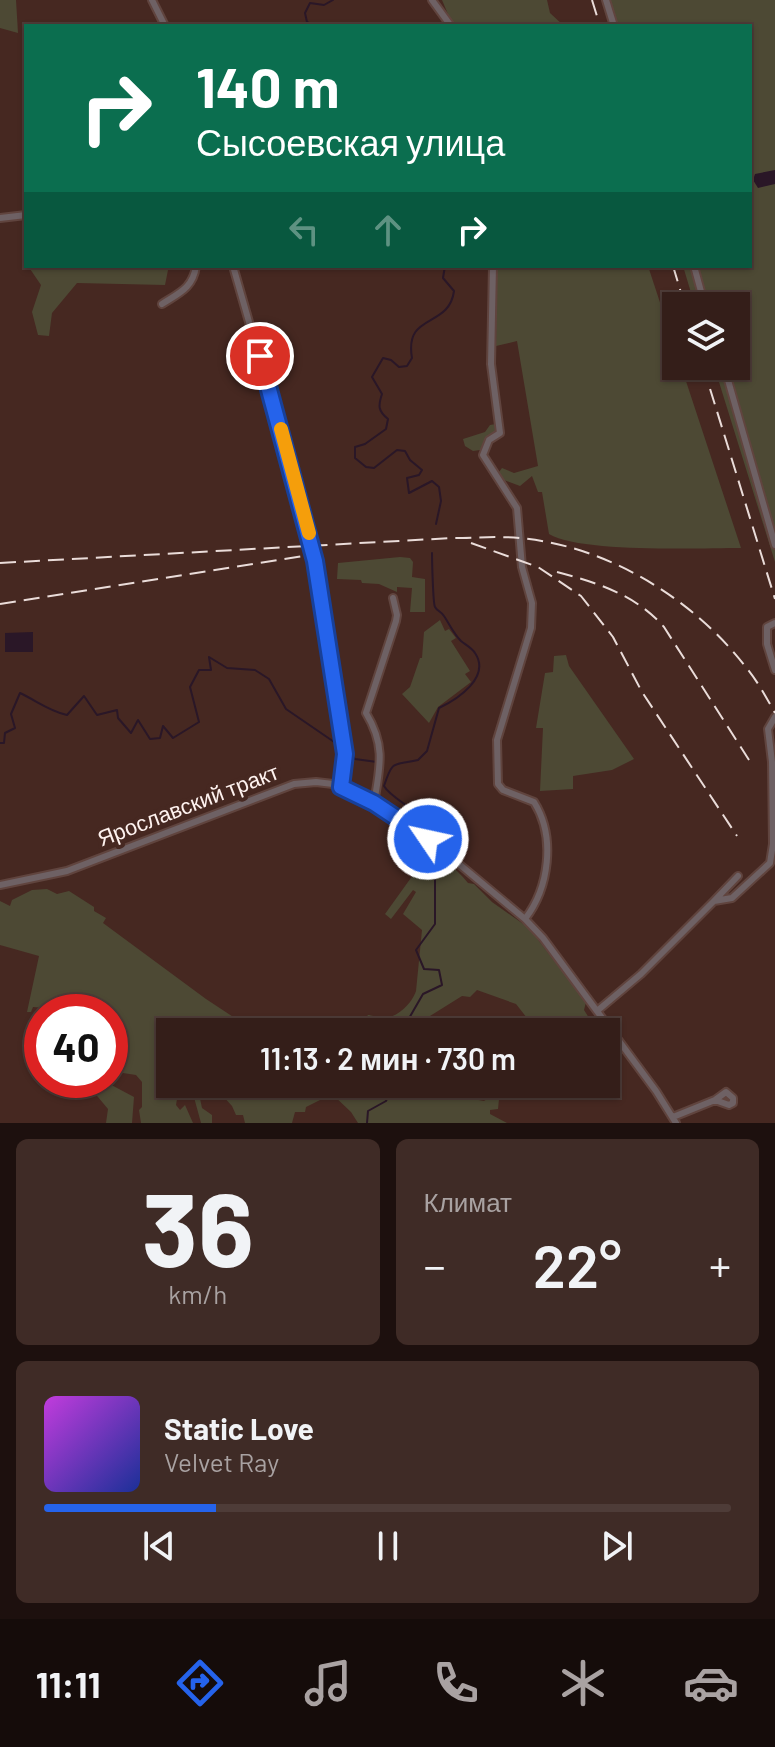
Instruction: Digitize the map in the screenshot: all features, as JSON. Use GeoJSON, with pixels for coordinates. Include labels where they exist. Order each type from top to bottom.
{"type":"FeatureCollection","features":[{"type":"Feature","properties":{"kind":"street"},"geometry":{"type":"LineString","coordinates":[[152,0],[164,24]]}},
{"type":"Feature","properties":{"kind":"street"},"geometry":{"type":"LineString","coordinates":[[432,0],[450,24]]}},
{"type":"Feature","properties":{"kind":"street"},"geometry":{"type":"LineString","coordinates":[[606,0],[613,24]]}},
{"type":"Feature","properties":{"kind":"street"},"geometry":{"type":"LineString","coordinates":[[0,218],[24,215]]}},
{"type":"Feature","properties":{"kind":"street"},"geometry":{"type":"LineString","coordinates":[[162,304],[188,287],[196,268]]}},
{"type":"Feature","properties":{"kind":"street"},"geometry":{"type":"LineString","coordinates":[[234,268],[310,535],[345,754],[341,787]]}},
{"type":"Feature","properties":{"kind":"street"},"geometry":{"type":"LineString","coordinates":[[493,268],[491,364],[500,433],[489,440],[483,455],[517,508],[522,567],[529,588],[532,616],[497,740],[498,784],[503,790],[530,800],[537,806],[546,849],[542,890],[525,919]]}},
{"type":"Feature","properties":{"kind":"street"},"geometry":{"type":"LineString","coordinates":[[695,268],[701,292]]}},
{"type":"Feature","properties":{"kind":"street"},"geometry":{"type":"LineString","coordinates":[[728,380],[775,545]]}},
{"type":"Feature","properties":{"kind":"street"},"geometry":{"type":"LineString","coordinates":[[374,803],[381,748],[366,713],[396,621],[393,598]]}},
{"type":"Feature","properties":{"kind":"street"},"geometry":{"type":"LineString","coordinates":[[775,623],[767,627],[765,634],[775,670]]}},
{"type":"Feature","properties":{"kind":"street"},"geometry":{"type":"LineString","coordinates":[[714,901],[732,898],[770,863],[773,775],[768,729],[775,717]]}},
{"type":"Feature","properties":{"kind":"street","name":"Ярославский тракт"},"geometry":{"type":"LineString","coordinates":[[0,885],[67,871],[294,784],[316,782],[341,787],[374,803],[422,835],[525,919],[543,938],[674,1120]]}},
{"type":"Feature","properties":{"kind":"street"},"geometry":{"type":"LineString","coordinates":[[597,1011],[641,974],[738,876]]}},
{"type":"Feature","properties":{"kind":"street"},"geometry":{"type":"LineString","coordinates":[[674,1120],[715,1100]]}},
{"type":"Feature","properties":{"kind":"shaded area"},"geometry":{"type":"Polygon","coordinates":[[[0,0],[16,0],[18,33],[0,28],[0,0]]]}},
{"type":"Feature","properties":{"kind":"shaded area"},"geometry":{"type":"Polygon","coordinates":[[[442,0],[547,0],[550,13],[562,24],[452,24],[442,0]]]}},
{"type":"Feature","properties":{"kind":"shaded area"},"geometry":{"type":"Polygon","coordinates":[[[602,0],[775,0],[775,562],[718,380],[750,380],[750,292],[691,292],[684,268],[752,268],[752,24],[609,24],[602,0]]]}},
{"type":"Feature","properties":{"kind":"shaded area"},"geometry":{"type":"Polygon","coordinates":[[[775,170],[775,184],[758,188],[753,180],[755,174],[775,170]]]}},
{"type":"Feature","properties":{"kind":"shaded area"},"geometry":{"type":"Polygon","coordinates":[[[29,268],[168,270],[165,285],[77,283],[52,313],[49,336],[38,335],[32,312],[41,285],[29,268]]]}},
{"type":"Feature","properties":{"kind":"shaded area"},"geometry":{"type":"Polygon","coordinates":[[[497,268],[649,268],[662,309],[662,380],[686,380],[741,548],[613,547],[565,540],[549,534],[542,492],[538,492],[532,476],[520,486],[501,479],[499,472],[502,468],[514,473],[538,466],[517,341],[496,346],[497,268]]]}},
{"type":"Feature","properties":{"kind":"shaded area"},"geometry":{"type":"Polygon","coordinates":[[[496,424],[497,431],[480,450],[473,451],[465,446],[463,439],[485,432],[490,425],[496,424]]]}},
{"type":"Feature","properties":{"kind":"shaded area"},"geometry":{"type":"Polygon","coordinates":[[[410,558],[413,562],[412,577],[425,579],[425,612],[410,612],[412,588],[397,587],[397,592],[379,584],[362,583],[361,580],[337,579],[338,563],[410,558]]]}},
{"type":"Feature","properties":{"kind":"shaded area"},"geometry":{"type":"Polygon","coordinates":[[[440,620],[445,631],[449,629],[456,638],[451,641],[470,671],[465,674],[471,682],[438,707],[429,723],[402,694],[410,687],[422,658],[424,632],[440,620]]]}},
{"type":"Feature","properties":{"kind":"shaded area"},"geometry":{"type":"Polygon","coordinates":[[[33,632],[33,652],[5,652],[5,633],[33,632]]]}},
{"type":"Feature","properties":{"kind":"shaded area"},"geometry":{"type":"Polygon","coordinates":[[[566,655],[569,666],[634,759],[612,770],[573,776],[573,789],[540,791],[543,728],[536,728],[545,673],[553,672],[554,656],[566,655]]]}},
{"type":"Feature","properties":{"kind":"shaded area"},"geometry":{"type":"Polygon","coordinates":[[[418,845],[446,861],[468,883],[474,884],[492,902],[529,928],[586,1002],[584,1010],[589,1018],[527,1018],[516,1004],[477,990],[470,997],[462,996],[425,1018],[386,1018],[400,1012],[416,991],[422,930],[403,914],[416,892],[413,890],[391,919],[385,914],[413,875],[409,871],[418,869],[420,865],[416,850],[418,845]]]}},
{"type":"Feature","properties":{"kind":"shaded area"},"geometry":{"type":"Polygon","coordinates":[[[47,889],[57,894],[69,891],[106,918],[103,923],[235,1018],[156,1018],[156,1098],[178,1098],[176,1105],[180,1110],[185,1105],[193,1123],[141,1123],[142,1082],[136,1075],[128,1074],[128,994],[31,994],[39,956],[0,945],[0,901],[10,906],[12,900],[32,890],[47,889]]]}},
{"type":"Feature","properties":{"kind":"shaded area"},"geometry":{"type":"Polygon","coordinates":[[[128,1094],[134,1097],[132,1123],[106,1123],[108,1109],[99,1098],[128,1098],[128,1094]]]}},
{"type":"Feature","properties":{"kind":"shaded area"},"geometry":{"type":"Polygon","coordinates":[[[194,1098],[200,1098],[202,1108],[212,1115],[212,1123],[201,1123],[194,1098]]]}},
{"type":"Feature","properties":{"kind":"shaded area"},"geometry":{"type":"Polygon","coordinates":[[[225,1098],[324,1098],[306,1107],[305,1112],[295,1112],[292,1123],[245,1123],[243,1115],[236,1115],[225,1098]]]}},
{"type":"Feature","properties":{"kind":"shaded area"},"geometry":{"type":"Polygon","coordinates":[[[336,1098],[467,1098],[484,1101],[494,1098],[499,1099],[498,1109],[490,1110],[490,1114],[507,1123],[358,1123],[336,1098]]]}},
{"type":"Feature","properties":{"kind":"waterway"},"geometry":{"type":"LineString","coordinates":[[311,24],[307,22],[305,13],[310,3],[324,5],[333,0]]}},
{"type":"Feature","properties":{"kind":"waterway"},"geometry":{"type":"LineString","coordinates":[[436,524],[441,501],[439,487],[432,481],[409,493],[407,478],[419,475],[422,470],[405,451],[397,450],[374,468],[366,467],[355,458],[355,447],[365,444],[386,429],[388,419],[380,408],[382,394],[372,377],[383,358],[399,367],[407,366],[412,358],[414,333],[450,303],[454,291],[443,278],[445,268]]}},
{"type":"Feature","properties":{"kind":"waterway"},"geometry":{"type":"LineString","coordinates":[[428,838],[425,822],[384,786],[392,767],[418,760],[427,751],[439,708],[463,693],[476,679],[479,670],[475,653],[458,638],[435,607],[432,553]]}},
{"type":"Feature","properties":{"kind":"waterway"},"geometry":{"type":"LineString","coordinates":[[0,743],[4,743],[5,733],[15,728],[11,714],[20,693],[67,715],[84,696],[97,715],[117,710],[118,718],[131,733],[138,720],[150,739],[160,738],[163,726],[173,738],[199,722],[190,687],[199,670],[211,670],[209,657],[227,668],[255,670],[269,679],[286,709],[340,746]]}},
{"type":"Feature","properties":{"kind":"waterway"},"geometry":{"type":"LineString","coordinates":[[349,754],[355,759],[377,762]]}},
{"type":"Feature","properties":{"kind":"waterway"},"geometry":{"type":"LineString","coordinates":[[409,1018],[423,994],[442,985],[439,970],[424,969],[416,950],[435,924],[435,873],[426,863],[427,844]]}},
{"type":"Feature","properties":{"kind":"waterway"},"geometry":{"type":"LineString","coordinates":[[367,1123],[368,1111],[387,1098]]}},
{"type":"Feature","properties":{"kind":"railway"},"geometry":{"type":"LineString","coordinates":[[592,0],[599,24]]}},
{"type":"Feature","properties":{"kind":"railway"},"geometry":{"type":"LineString","coordinates":[[674,268],[681,292]]}},
{"type":"Feature","properties":{"kind":"railway"},"geometry":{"type":"LineString","coordinates":[[707,380],[775,599]]}},
{"type":"Feature","properties":{"kind":"railway"},"geometry":{"type":"LineString","coordinates":[[0,563],[452,538],[512,537],[552,543],[615,564],[645,580],[700,618],[724,641],[753,677],[775,713]]}},
{"type":"Feature","properties":{"kind":"railway"},"geometry":{"type":"LineString","coordinates":[[471,543],[538,567],[581,596],[613,637],[642,692],[737,836]]}},
{"type":"Feature","properties":{"kind":"railway"},"geometry":{"type":"LineString","coordinates":[[0,604],[316,554]]}},
{"type":"Feature","properties":{"kind":"railway"},"geometry":{"type":"LineString","coordinates":[[557,572],[629,598],[653,616],[664,627],[751,763]]}},
{"type":"Feature","properties":{"kind":"slow traffic"},"geometry":{"type":"LineString","coordinates":[[281,429],[309,533]]}},
{"type":"Feature","properties":{"kind":"route"},"geometry":{"type":"LineString","coordinates":[[260,356],[315,561],[345,754],[345,774],[341,787],[374,803],[428,839]]}}]}
